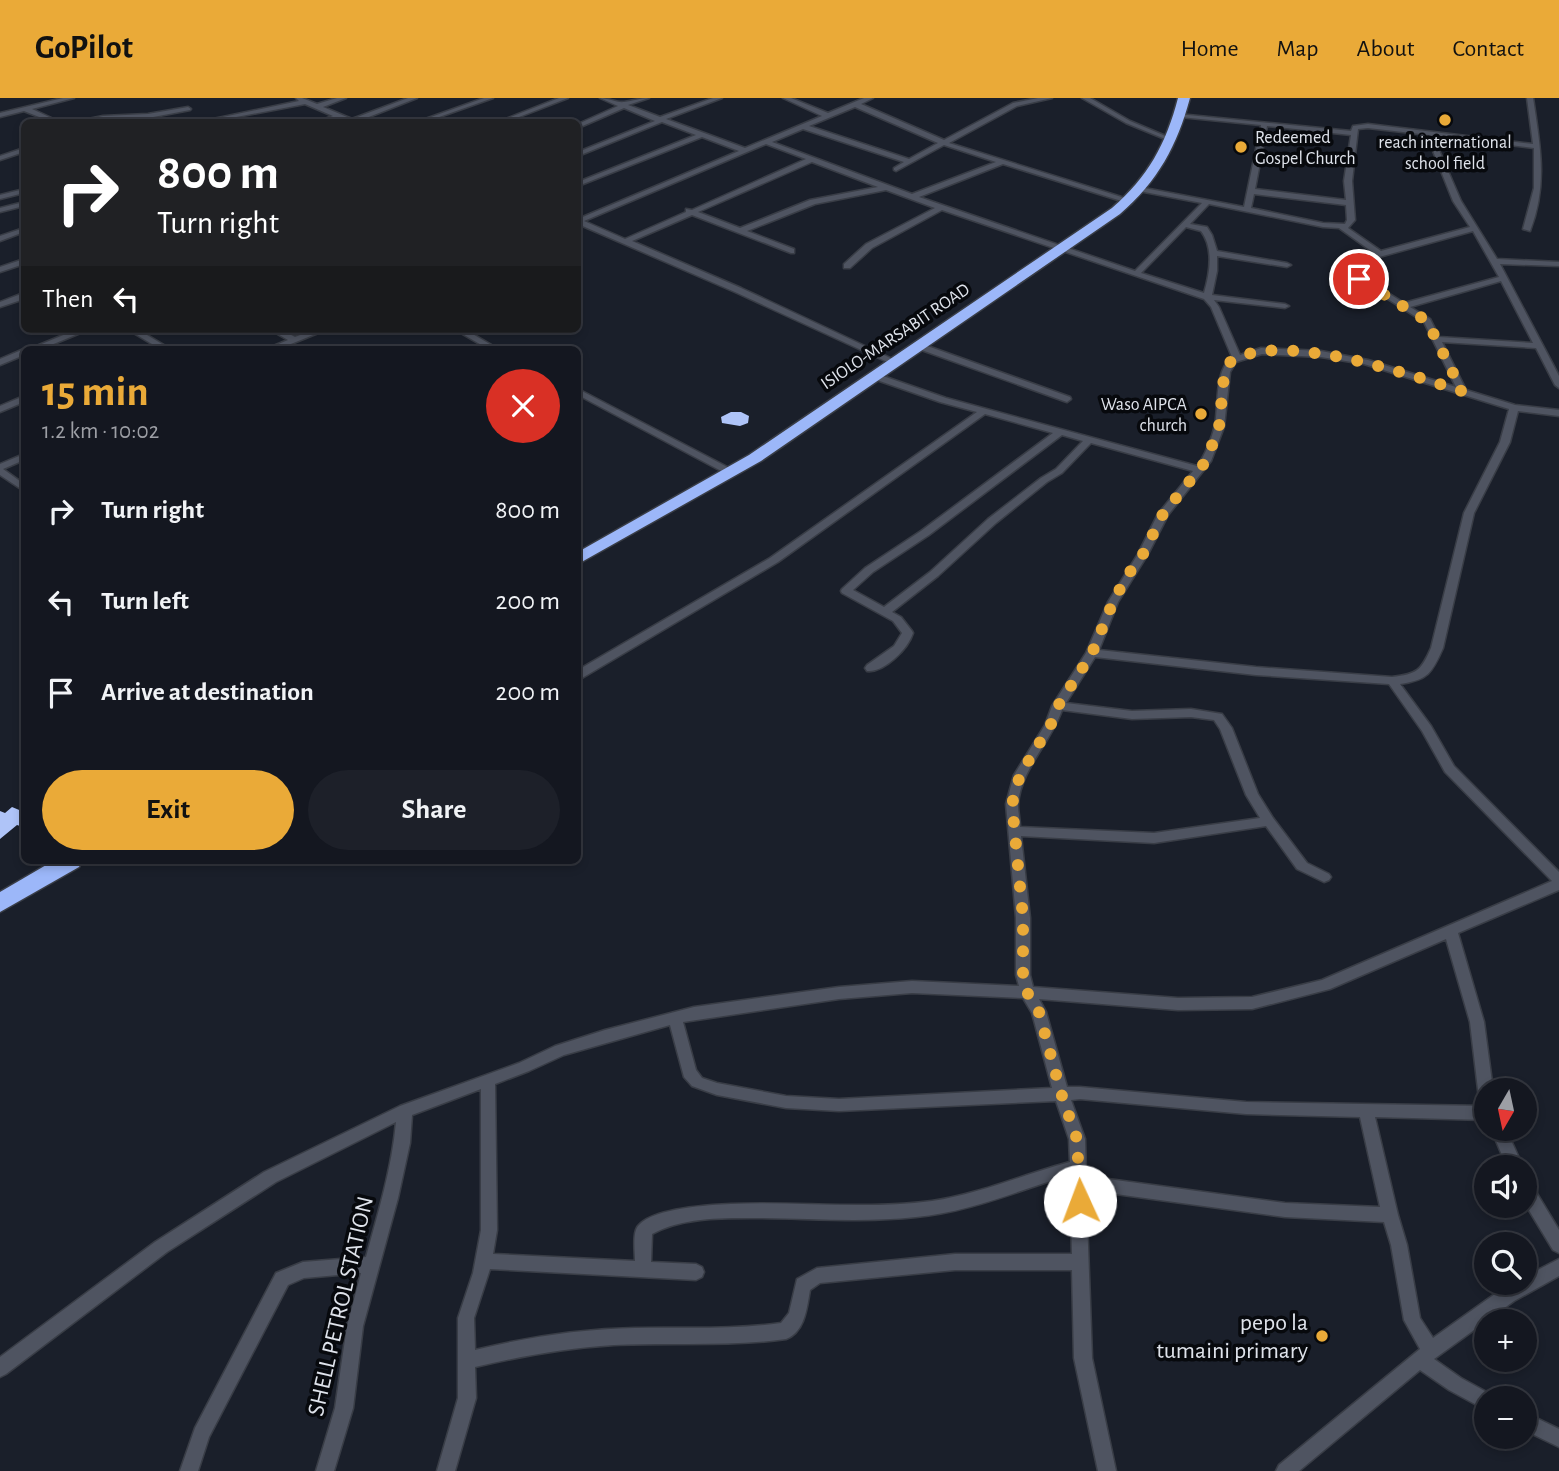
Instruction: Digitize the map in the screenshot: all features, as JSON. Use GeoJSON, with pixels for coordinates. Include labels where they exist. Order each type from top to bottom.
{"type":"FeatureCollection","features":[{"type":"Feature","properties":{"kind":"highway","name":"ISIOLO-MARSABIT ROAD"},"geometry":{"type":"LineString","coordinates":[[581,557],[730,472],[877,377],[1128,202],[1155,173],[1172,140],[1184,98]]}},
{"type":"Feature","properties":{"kind":"highway"},"geometry":{"type":"LineString","coordinates":[[0,903],[66,864]]}},
{"type":"Feature","properties":{"kind":"street"},"geometry":{"type":"LineString","coordinates":[[0,115],[71,98]]}},
{"type":"Feature","properties":{"kind":"street"},"geometry":{"type":"LineString","coordinates":[[296,98],[345,119]]}},
{"type":"Feature","properties":{"kind":"street"},"geometry":{"type":"LineString","coordinates":[[316,107],[343,98]]}},
{"type":"Feature","properties":{"kind":"street"},"geometry":{"type":"LineString","coordinates":[[360,119],[414,98]]}},
{"type":"Feature","properties":{"kind":"street"},"geometry":{"type":"LineString","coordinates":[[429,119],[490,98]]}},
{"type":"Feature","properties":{"kind":"street"},"geometry":{"type":"LineString","coordinates":[[510,119],[565,98]]}},
{"type":"Feature","properties":{"kind":"street"},"geometry":{"type":"LineString","coordinates":[[603,98],[746,151]]}},
{"type":"Feature","properties":{"kind":"street"},"geometry":{"type":"LineString","coordinates":[[581,124],[646,98]]}},
{"type":"Feature","properties":{"kind":"street"},"geometry":{"type":"LineString","coordinates":[[581,153],[719,98]]}},
{"type":"Feature","properties":{"kind":"street"},"geometry":{"type":"LineString","coordinates":[[786,98],[826,115]]}},
{"type":"Feature","properties":{"kind":"street"},"geometry":{"type":"LineString","coordinates":[[581,220],[870,98]]}},
{"type":"Feature","properties":{"kind":"street"},"geometry":{"type":"LineString","coordinates":[[896,169],[1016,104],[1049,98]]}},
{"type":"Feature","properties":{"kind":"street"},"geometry":{"type":"LineString","coordinates":[[1085,98],[1128,122],[1172,140]]}},
{"type":"Feature","properties":{"kind":"street"},"geometry":{"type":"LineString","coordinates":[[1527,229],[1538,188],[1537,146],[1530,98]]}},
{"type":"Feature","properties":{"kind":"street"},"geometry":{"type":"LineString","coordinates":[[217,119],[305,102]]}},
{"type":"Feature","properties":{"kind":"street"},"geometry":{"type":"LineString","coordinates":[[181,103],[199,119]]}},
{"type":"Feature","properties":{"kind":"street"},"geometry":{"type":"LineString","coordinates":[[855,104],[944,143],[1128,202]]}},
{"type":"Feature","properties":{"kind":"street"},"geometry":{"type":"LineString","coordinates":[[25,109],[50,119]]}},
{"type":"Feature","properties":{"kind":"street"},"geometry":{"type":"LineString","coordinates":[[96,119],[148,116],[188,109]]}},
{"type":"Feature","properties":{"kind":"street"},"geometry":{"type":"LineString","coordinates":[[1180,115],[1353,133]]}},
{"type":"Feature","properties":{"kind":"street"},"geometry":{"type":"LineString","coordinates":[[329,119],[338,116]]}},
{"type":"Feature","properties":{"kind":"street"},"geometry":{"type":"LineString","coordinates":[[1247,210],[1256,162],[1255,153],[1265,123]]}},
{"type":"Feature","properties":{"kind":"street"},"geometry":{"type":"LineString","coordinates":[[1342,227],[1347,226],[1350,220],[1355,127],[1362,125],[1537,146]]}},
{"type":"Feature","properties":{"kind":"street"},"geometry":{"type":"LineString","coordinates":[[801,126],[908,161]]}},
{"type":"Feature","properties":{"kind":"street"},"geometry":{"type":"LineString","coordinates":[[1433,133],[1432,141],[1457,201],[1504,278],[1559,385]]}},
{"type":"Feature","properties":{"kind":"street"},"geometry":{"type":"LineString","coordinates":[[581,183],[701,135]]}},
{"type":"Feature","properties":{"kind":"street"},"geometry":{"type":"LineString","coordinates":[[766,142],[1062,250],[1207,297],[1285,306]]}},
{"type":"Feature","properties":{"kind":"street"},"geometry":{"type":"LineString","coordinates":[[0,158],[21,151]]}},
{"type":"Feature","properties":{"kind":"street"},"geometry":{"type":"LineString","coordinates":[[624,242],[689,211],[813,159]]}},
{"type":"Feature","properties":{"kind":"street"},"geometry":{"type":"LineString","coordinates":[[912,197],[1000,163]]}},
{"type":"Feature","properties":{"kind":"street"},"geometry":{"type":"LineString","coordinates":[[740,232],[822,200],[888,187]]}},
{"type":"Feature","properties":{"kind":"street"},"geometry":{"type":"LineString","coordinates":[[1142,189],[1342,227],[1380,254]]}},
{"type":"Feature","properties":{"kind":"street"},"geometry":{"type":"LineString","coordinates":[[1251,191],[1349,203]]}},
{"type":"Feature","properties":{"kind":"street"},"geometry":{"type":"LineString","coordinates":[[0,197],[21,192]]}},
{"type":"Feature","properties":{"kind":"street"},"geometry":{"type":"LineString","coordinates":[[1136,274],[1207,202]]}},
{"type":"Feature","properties":{"kind":"street"},"geometry":{"type":"LineString","coordinates":[[0,209],[21,205]]}},
{"type":"Feature","properties":{"kind":"street"},"geometry":{"type":"LineString","coordinates":[[847,266],[869,246],[942,207]]}},
{"type":"Feature","properties":{"kind":"street"},"geometry":{"type":"LineString","coordinates":[[689,211],[791,251]]}},
{"type":"Feature","properties":{"kind":"street"},"geometry":{"type":"LineString","coordinates":[[581,222],[897,363]]}},
{"type":"Feature","properties":{"kind":"street"},"geometry":{"type":"LineString","coordinates":[[1186,225],[1207,230],[1215,267],[1207,297]]}},
{"type":"Feature","properties":{"kind":"street"},"geometry":{"type":"LineString","coordinates":[[1462,391],[1427,321],[1343,268],[1351,262],[1473,229]]}},
{"type":"Feature","properties":{"kind":"street"},"geometry":{"type":"LineString","coordinates":[[0,239],[21,231]]}},
{"type":"Feature","properties":{"kind":"street"},"geometry":{"type":"LineString","coordinates":[[1212,253],[1287,265]]}},
{"type":"Feature","properties":{"kind":"street"},"geometry":{"type":"LineString","coordinates":[[1494,261],[1559,264]]}},
{"type":"Feature","properties":{"kind":"street"},"geometry":{"type":"LineString","coordinates":[[0,270],[21,262]]}},
{"type":"Feature","properties":{"kind":"street"},"geometry":{"type":"LineString","coordinates":[[1403,306],[1504,278]]}},
{"type":"Feature","properties":{"kind":"street"},"geometry":{"type":"LineString","coordinates":[[0,305],[21,297]]}},
{"type":"Feature","properties":{"kind":"street"},"geometry":{"type":"LineString","coordinates":[[1207,297],[1215,307],[1237,358]]}},
{"type":"Feature","properties":{"kind":"street"},"geometry":{"type":"LineString","coordinates":[[41,346],[76,333]]}},
{"type":"Feature","properties":{"kind":"street"},"geometry":{"type":"LineString","coordinates":[[138,333],[161,346]]}},
{"type":"Feature","properties":{"kind":"street"},"geometry":{"type":"LineString","coordinates":[[281,333],[293,339]]}},
{"type":"Feature","properties":{"kind":"street"},"geometry":{"type":"LineString","coordinates":[[277,346],[312,333]]}},
{"type":"Feature","properties":{"kind":"street"},"geometry":{"type":"LineString","coordinates":[[465,333],[489,346]]}},
{"type":"Feature","properties":{"kind":"street"},"geometry":{"type":"LineString","coordinates":[[1436,339],[1539,346]]}},
{"type":"Feature","properties":{"kind":"street"},"geometry":{"type":"LineString","coordinates":[[919,346],[1067,399]]}},
{"type":"Feature","properties":{"kind":"street"},"geometry":{"type":"LineString","coordinates":[[1107,1471],[1083,1358],[1077,1139],[1061,1093],[1039,1012],[1028,994],[1023,975],[1023,918],[1012,804],[1020,775],[1051,724],[1058,706],[1092,653],[1113,602],[1143,554],[1163,514],[1206,461],[1216,436],[1229,363],[1237,358],[1269,351],[1321,354],[1365,362],[1514,408],[1559,413]]}},
{"type":"Feature","properties":{"kind":"street"},"geometry":{"type":"LineString","coordinates":[[0,362],[21,353]]}},
{"type":"Feature","properties":{"kind":"street"},"geometry":{"type":"LineString","coordinates":[[877,377],[984,411],[1197,469]]}},
{"type":"Feature","properties":{"kind":"street"},"geometry":{"type":"LineString","coordinates":[[581,394],[730,472]]}},
{"type":"Feature","properties":{"kind":"street"},"geometry":{"type":"LineString","coordinates":[[0,409],[21,400]]}},
{"type":"Feature","properties":{"kind":"street"},"geometry":{"type":"LineString","coordinates":[[1092,653],[1256,671],[1392,681],[1421,674],[1434,657],[1452,593],[1469,513],[1505,442],[1514,408]]}},
{"type":"Feature","properties":{"kind":"street"},"geometry":{"type":"LineString","coordinates":[[581,673],[774,560],[984,411]]}},
{"type":"Feature","properties":{"kind":"street"},"geometry":{"type":"LineString","coordinates":[[871,668],[890,656],[908,636],[904,627],[885,612],[846,591],[869,570],[925,533],[1060,431]]}},
{"type":"Feature","properties":{"kind":"street"},"geometry":{"type":"LineString","coordinates":[[885,612],[934,574],[992,521],[1059,471],[1089,440]]}},
{"type":"Feature","properties":{"kind":"street"},"geometry":{"type":"LineString","coordinates":[[21,458],[0,469],[21,486]]}},
{"type":"Feature","properties":{"kind":"street"},"geometry":{"type":"LineString","coordinates":[[0,1368],[106,1287],[202,1219],[302,1160],[405,1111],[524,1067],[560,1050],[675,1018],[886,988],[945,987],[1178,1004],[1252,1003],[1325,985],[1450,930],[1508,908],[1559,882],[1449,769],[1427,729],[1392,681]]}},
{"type":"Feature","properties":{"kind":"street"},"geometry":{"type":"LineString","coordinates":[[1058,706],[1132,715],[1214,715],[1226,728],[1252,794],[1269,821],[1302,866],[1324,877]]}},
{"type":"Feature","properties":{"kind":"street"},"geometry":{"type":"LineString","coordinates":[[1015,831],[1154,838],[1269,821]]}},
{"type":"Feature","properties":{"kind":"street"},"geometry":{"type":"LineString","coordinates":[[1450,930],[1477,1022],[1484,1078]]}},
{"type":"Feature","properties":{"kind":"street"},"geometry":{"type":"LineString","coordinates":[[675,1018],[693,1079],[708,1087],[786,1102],[839,1105],[1061,1093],[1246,1108],[1367,1113],[1474,1113]]}},
{"type":"Feature","properties":{"kind":"street"},"geometry":{"type":"LineString","coordinates":[[446,1471],[467,1398],[466,1318],[484,1261],[489,1217],[488,1079]]}},
{"type":"Feature","properties":{"kind":"street","name":"SHELL PETROL STATION"},"geometry":{"type":"LineString","coordinates":[[325,1471],[345,1408],[355,1326],[402,1143],[405,1111]]}},
{"type":"Feature","properties":{"kind":"street"},"geometry":{"type":"LineString","coordinates":[[1367,1113],[1399,1245],[1412,1320],[1425,1354],[1455,1384],[1474,1394]]}},
{"type":"Feature","properties":{"kind":"street"},"geometry":{"type":"LineString","coordinates":[[643,1270],[642,1238],[645,1230],[664,1220],[699,1214],[763,1210],[890,1211],[941,1206],[1079,1174],[1285,1210],[1390,1215]]}},
{"type":"Feature","properties":{"kind":"street"},"geometry":{"type":"LineString","coordinates":[[1537,1211],[1559,1245]]}},
{"type":"Feature","properties":{"kind":"street"},"geometry":{"type":"LineString","coordinates":[[484,1261],[696,1272]]}},
{"type":"Feature","properties":{"kind":"street"},"geometry":{"type":"LineString","coordinates":[[468,1360],[571,1339],[749,1335],[786,1331],[797,1317],[803,1285],[817,1276],[955,1262],[1081,1262]]}},
{"type":"Feature","properties":{"kind":"street"},"geometry":{"type":"LineString","coordinates":[[189,1471],[212,1411],[282,1279],[303,1270],[373,1264]]}},
{"type":"Feature","properties":{"kind":"street"},"geometry":{"type":"LineString","coordinates":[[1285,1471],[1425,1354],[1508,1295],[1559,1267]]}},
{"type":"Feature","properties":{"kind":"street"},"geometry":{"type":"LineString","coordinates":[[1537,1427],[1559,1438]]}},
{"type":"Feature","properties":{"kind":"building"},"geometry":{"type":"Polygon","coordinates":[[[731,412],[741,412],[749,416],[748,423],[740,426],[722,423],[721,417],[731,412]]]}},
{"type":"Feature","properties":{"kind":"building"},"geometry":{"type":"Polygon","coordinates":[[[12,807],[21,811],[21,825],[17,825],[0,839],[0,811],[5,813],[12,807]]]}},
{"type":"Feature","properties":{"kind":"place","name":"reach international school field"},"geometry":{"type":"Point","coordinates":[1445,120]}},
{"type":"Feature","properties":{"kind":"place","name":"Redeemed Gospel Church"},"geometry":{"type":"Point","coordinates":[1241,147]}},
{"type":"Feature","properties":{"kind":"place","name":"Waso AIPCA church"},"geometry":{"type":"Point","coordinates":[1201,414]}},
{"type":"Feature","properties":{"kind":"place","name":"pepo la tumaini primary"},"geometry":{"type":"Point","coordinates":[1322,1336]}},
{"type":"Feature","properties":{"kind":"route"},"geometry":{"type":"LineString","coordinates":[[1080,1201],[1077,1139],[1061,1093],[1046,1033],[1039,1012],[1028,994],[1023,975],[1023,918],[1012,804],[1020,775],[1051,724],[1058,706],[1066,698],[1092,653],[1113,602],[1143,554],[1163,514],[1206,461],[1219,427],[1224,376],[1229,363],[1243,355],[1261,351],[1321,354],[1365,362],[1462,391],[1427,321],[1359,279]]}}]}
